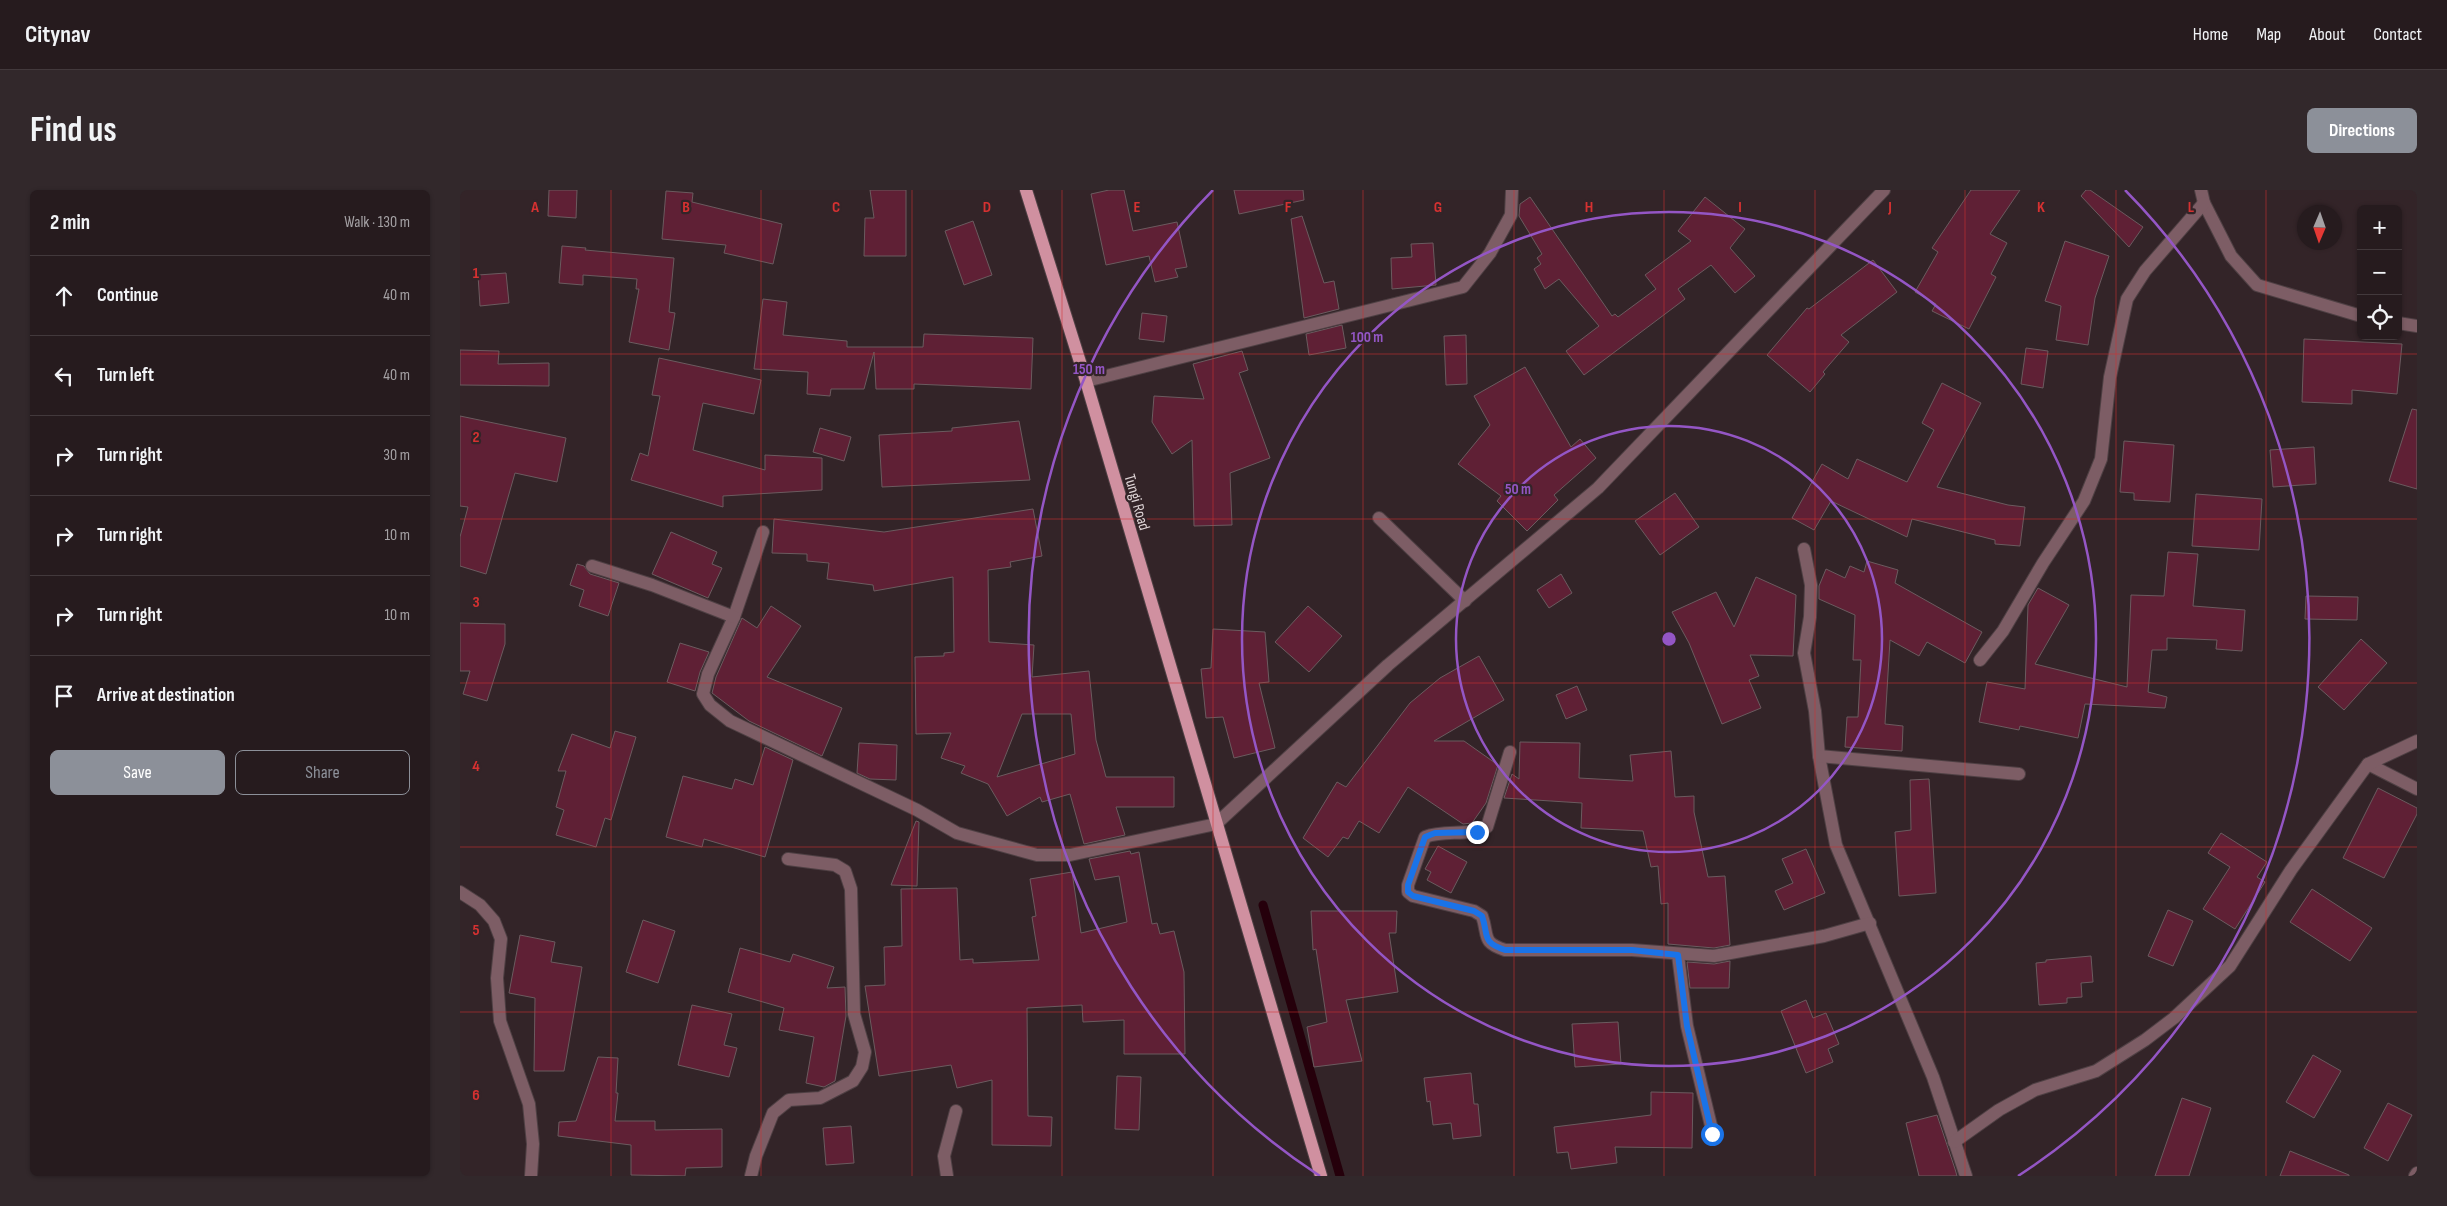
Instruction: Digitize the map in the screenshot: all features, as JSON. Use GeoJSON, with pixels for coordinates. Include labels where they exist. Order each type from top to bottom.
{"type":"FeatureCollection","features":[{"type":"Feature","properties":{"kind":"main road","name":"Tungi Road"},"geometry":{"type":"LineString","coordinates":[[1026,190],[1086,381],[1322,1176]]}},
{"type":"Feature","properties":{"kind":"street"},"geometry":{"type":"LineString","coordinates":[[1086,381],[1463,287],[1490,253],[1512,215],[1512,190]]}},
{"type":"Feature","properties":{"kind":"street"},"geometry":{"type":"LineString","coordinates":[[763,532],[734,617],[708,674],[703,694],[710,705],[730,721],[917,810],[958,833],[1036,855],[1070,855],[1216,824],[1388,665],[1598,488],[1884,190]]}},
{"type":"Feature","properties":{"kind":"street"},"geometry":{"type":"LineString","coordinates":[[2201,190],[2204,203],[2231,256],[2257,284],[2357,315]]}},
{"type":"Feature","properties":{"kind":"street"},"geometry":{"type":"LineString","coordinates":[[1980,660],[2003,631],[2043,563],[2088,493],[2102,459],[2110,377],[2127,299],[2145,271],[2204,203]]}},
{"type":"Feature","properties":{"kind":"street"},"geometry":{"type":"LineString","coordinates":[[2402,324],[2417,326]]}},
{"type":"Feature","properties":{"kind":"street"},"geometry":{"type":"LineString","coordinates":[[1379,518],[1465,601]]}},
{"type":"Feature","properties":{"kind":"street"},"geometry":{"type":"LineString","coordinates":[[1804,549],[1812,585],[1810,618],[1804,653],[1815,711],[1819,756],[1836,845],[1933,1077],[1966,1176]]}},
{"type":"Feature","properties":{"kind":"street"},"geometry":{"type":"LineString","coordinates":[[592,566],[652,585],[734,617]]}},
{"type":"Feature","properties":{"kind":"street"},"geometry":{"type":"LineString","coordinates":[[1954,1142],[2000,1110],[2035,1090],[2096,1071],[2145,1040],[2180,1012],[2230,966],[2290,870],[2368,764],[2417,741]]}},
{"type":"Feature","properties":{"kind":"street"},"geometry":{"type":"LineString","coordinates":[[1510,752],[1487,827],[1477,832],[1435,833],[1425,837],[1408,885],[1408,892],[1413,896],[1474,911],[1482,916],[1486,939],[1494,946],[1505,950],[1632,950],[1678,955],[1714,956],[1824,936],[1870,923]]}},
{"type":"Feature","properties":{"kind":"street"},"geometry":{"type":"LineString","coordinates":[[1819,756],[2019,774]]}},
{"type":"Feature","properties":{"kind":"street"},"geometry":{"type":"LineString","coordinates":[[2368,764],[2417,789]]}},
{"type":"Feature","properties":{"kind":"street"},"geometry":{"type":"LineString","coordinates":[[751,1176],[756,1156],[773,1112],[789,1100],[820,1098],[852,1081],[862,1067],[865,1052],[854,1014],[851,889],[845,871],[835,865],[788,859]]}},
{"type":"Feature","properties":{"kind":"street"},"geometry":{"type":"LineString","coordinates":[[460,892],[480,905],[494,921],[501,939],[497,978],[500,1021],[529,1104],[533,1144],[531,1176]]}},
{"type":"Feature","properties":{"kind":"street"},"geometry":{"type":"LineString","coordinates":[[1678,955],[1687,1026],[1712,1134]]}},
{"type":"Feature","properties":{"kind":"street"},"geometry":{"type":"LineString","coordinates":[[946,1176],[944,1156],[956,1111]]}},
{"type":"Feature","properties":{"kind":"building"},"geometry":{"type":"Polygon","coordinates":[[[549,190],[577,190],[576,218],[548,216],[549,190]]]}},
{"type":"Feature","properties":{"kind":"building"},"geometry":{"type":"Polygon","coordinates":[[[870,190],[906,190],[906,256],[864,256],[865,218],[874,218],[870,190]]]}},
{"type":"Feature","properties":{"kind":"building"},"geometry":{"type":"Polygon","coordinates":[[[1109,190],[1124,190],[1133,231],[1177,222],[1187,267],[1175,269],[1178,277],[1155,282],[1149,256],[1106,265],[1091,194],[1109,190]]]}},
{"type":"Feature","properties":{"kind":"building"},"geometry":{"type":"Polygon","coordinates":[[[1234,190],[1303,190],[1304,200],[1239,214],[1234,190]]]}},
{"type":"Feature","properties":{"kind":"building"},"geometry":{"type":"Polygon","coordinates":[[[1971,190],[2020,190],[1990,234],[2007,243],[1991,274],[1996,277],[1969,329],[1932,311],[1936,304],[1915,292],[1938,252],[1932,248],[1971,190]]]}},
{"type":"Feature","properties":{"kind":"building"},"geometry":{"type":"Polygon","coordinates":[[[2086,190],[2090,190],[2143,227],[2129,247],[2081,196],[2086,190]]]}},
{"type":"Feature","properties":{"kind":"building"},"geometry":{"type":"Polygon","coordinates":[[[666,191],[693,193],[692,202],[782,224],[773,264],[724,253],[726,245],[662,239],[666,191]]]}},
{"type":"Feature","properties":{"kind":"building"},"geometry":{"type":"Polygon","coordinates":[[[1530,197],[1612,316],[1615,314],[1618,317],[1656,289],[1645,275],[1691,241],[1678,231],[1705,197],[1745,229],[1730,248],[1755,276],[1735,293],[1711,265],[1678,289],[1685,299],[1584,375],[1566,351],[1599,326],[1559,279],[1545,289],[1534,269],[1541,264],[1537,258],[1542,254],[1519,216],[1520,204],[1530,197]]]}},
{"type":"Feature","properties":{"kind":"building"},"geometry":{"type":"Polygon","coordinates":[[[1302,216],[1324,283],[1334,281],[1339,309],[1304,318],[1291,219],[1302,216]]]}},
{"type":"Feature","properties":{"kind":"building"},"geometry":{"type":"Polygon","coordinates":[[[973,221],[992,275],[964,285],[945,231],[973,221]]]}},
{"type":"Feature","properties":{"kind":"building"},"geometry":{"type":"Polygon","coordinates":[[[2065,241],[2109,256],[2095,298],[2088,345],[2056,340],[2061,306],[2045,301],[2065,241]]]}},
{"type":"Feature","properties":{"kind":"building"},"geometry":{"type":"Polygon","coordinates":[[[1433,243],[1436,285],[1392,289],[1391,258],[1412,257],[1411,244],[1433,243]]]}},
{"type":"Feature","properties":{"kind":"building"},"geometry":{"type":"Polygon","coordinates":[[[562,246],[586,248],[585,250],[674,258],[669,312],[675,313],[669,350],[629,342],[639,289],[636,289],[637,279],[583,275],[583,285],[559,283],[562,246]]]}},
{"type":"Feature","properties":{"kind":"building"},"geometry":{"type":"Polygon","coordinates":[[[1873,260],[1897,292],[1841,335],[1849,342],[1823,372],[1825,374],[1810,392],[1767,355],[1807,308],[1809,309],[1873,260]]]}},
{"type":"Feature","properties":{"kind":"building"},"geometry":{"type":"Polygon","coordinates":[[[506,273],[509,303],[480,306],[478,275],[506,273]]]}},
{"type":"Feature","properties":{"kind":"building"},"geometry":{"type":"Polygon","coordinates":[[[763,299],[787,302],[783,335],[847,341],[847,347],[923,347],[924,334],[1033,338],[1031,389],[914,384],[914,389],[876,389],[874,352],[864,389],[831,389],[830,396],[807,394],[808,372],[754,369],[763,299]]]}},
{"type":"Feature","properties":{"kind":"building"},"geometry":{"type":"Polygon","coordinates":[[[1142,313],[1167,316],[1164,342],[1139,339],[1142,313]]]}},
{"type":"Feature","properties":{"kind":"building"},"geometry":{"type":"Polygon","coordinates":[[[1342,325],[1346,348],[1309,355],[1306,334],[1342,325]]]}},
{"type":"Feature","properties":{"kind":"building"},"geometry":{"type":"Polygon","coordinates":[[[1466,335],[1467,384],[1446,385],[1444,336],[1466,335]]]}},
{"type":"Feature","properties":{"kind":"building"},"geometry":{"type":"Polygon","coordinates":[[[2304,339],[2402,344],[2397,394],[2352,390],[2352,404],[2302,402],[2304,339]]]}},
{"type":"Feature","properties":{"kind":"building"},"geometry":{"type":"Polygon","coordinates":[[[2026,348],[2048,351],[2043,388],[2021,384],[2026,348]]]}},
{"type":"Feature","properties":{"kind":"building"},"geometry":{"type":"Polygon","coordinates":[[[460,350],[499,351],[498,364],[549,363],[549,386],[460,385],[460,350]]]}},
{"type":"Feature","properties":{"kind":"building"},"geometry":{"type":"Polygon","coordinates":[[[1242,351],[1248,370],[1239,373],[1270,458],[1230,473],[1232,525],[1194,526],[1192,440],[1172,454],[1152,422],[1154,396],[1204,399],[1193,364],[1242,351]]]}},
{"type":"Feature","properties":{"kind":"building"},"geometry":{"type":"Polygon","coordinates":[[[659,358],[761,380],[754,414],[703,403],[693,450],[765,470],[765,455],[822,458],[822,490],[723,496],[723,507],[631,480],[640,453],[648,456],[660,396],[652,395],[659,358]]]}},
{"type":"Feature","properties":{"kind":"building"},"geometry":{"type":"Polygon","coordinates":[[[1525,367],[1571,447],[1580,439],[1596,458],[1554,495],[1558,500],[1527,531],[1497,501],[1501,496],[1458,464],[1490,425],[1474,396],[1525,367]]]}},
{"type":"Feature","properties":{"kind":"building"},"geometry":{"type":"Polygon","coordinates":[[[1942,383],[1981,403],[1937,487],[2008,505],[2025,507],[2020,546],[1995,544],[1995,540],[1912,519],[1907,537],[1831,501],[1814,530],[1792,518],[1822,464],[1848,479],[1857,459],[1907,482],[1934,430],[1922,423],[1942,383]]]}},
{"type":"Feature","properties":{"kind":"building"},"geometry":{"type":"Polygon","coordinates":[[[2412,409],[2417,410],[2417,489],[2389,481],[2412,409]]]}},
{"type":"Feature","properties":{"kind":"building"},"geometry":{"type":"Polygon","coordinates":[[[460,416],[566,438],[557,482],[515,473],[486,574],[460,566],[460,537],[468,507],[460,506],[460,416]]]}},
{"type":"Feature","properties":{"kind":"building"},"geometry":{"type":"Polygon","coordinates":[[[1019,421],[1030,480],[882,487],[879,435],[952,431],[952,428],[1019,421]]]}},
{"type":"Feature","properties":{"kind":"building"},"geometry":{"type":"Polygon","coordinates":[[[820,428],[851,437],[844,461],[813,452],[820,428]]]}},
{"type":"Feature","properties":{"kind":"building"},"geometry":{"type":"Polygon","coordinates":[[[2124,441],[2174,445],[2170,502],[2134,500],[2134,493],[2120,492],[2124,441]]]}},
{"type":"Feature","properties":{"kind":"building"},"geometry":{"type":"Polygon","coordinates":[[[2314,447],[2316,484],[2273,487],[2270,450],[2314,447]]]}},
{"type":"Feature","properties":{"kind":"building"},"geometry":{"type":"Polygon","coordinates":[[[1675,493],[1699,527],[1660,555],[1635,521],[1675,493]]]}},
{"type":"Feature","properties":{"kind":"building"},"geometry":{"type":"Polygon","coordinates":[[[2196,494],[2262,499],[2259,550],[2192,546],[2196,494]]]}},
{"type":"Feature","properties":{"kind":"building"},"geometry":{"type":"Polygon","coordinates":[[[1033,509],[1042,556],[1010,562],[1011,567],[988,570],[989,642],[1034,645],[1032,677],[1089,671],[1096,740],[1106,777],[1174,777],[1174,807],[1116,807],[1125,835],[1084,844],[1070,794],[1042,802],[1040,797],[1007,816],[988,784],[961,773],[965,766],[941,758],[951,733],[916,734],[915,657],[944,656],[944,653],[954,652],[953,577],[874,591],[873,585],[827,579],[829,563],[807,561],[807,554],[772,553],[774,519],[884,532],[1033,509]],[[1022,714],[997,777],[1075,754],[1071,714],[1022,714]]]}},
{"type":"Feature","properties":{"kind":"building"},"geometry":{"type":"Polygon","coordinates":[[[671,532],[717,552],[712,564],[722,568],[708,598],[652,574],[671,532]]]}},
{"type":"Feature","properties":{"kind":"building"},"geometry":{"type":"Polygon","coordinates":[[[2168,552],[2198,554],[2193,606],[2245,610],[2242,651],[2216,649],[2217,640],[2167,638],[2167,650],[2152,650],[2148,692],[2167,697],[2165,708],[2085,704],[2078,738],[2020,726],[2019,730],[1979,722],[1987,682],[2025,689],[2028,605],[2038,588],[2069,605],[2035,664],[2127,687],[2131,595],[2164,596],[2168,552]]]}},
{"type":"Feature","properties":{"kind":"building"},"geometry":{"type":"Polygon","coordinates":[[[1867,561],[1898,570],[1895,583],[1982,632],[1965,663],[1927,642],[1919,656],[1890,640],[1885,724],[1903,726],[1902,751],[1845,747],[1847,717],[1858,717],[1861,660],[1853,660],[1855,615],[1819,599],[1819,586],[1826,569],[1845,578],[1850,566],[1864,572],[1867,561]]]}},
{"type":"Feature","properties":{"kind":"building"},"geometry":{"type":"Polygon","coordinates":[[[577,564],[584,566],[590,574],[619,583],[608,616],[579,606],[584,590],[570,585],[577,564]]]}},
{"type":"Feature","properties":{"kind":"building"},"geometry":{"type":"Polygon","coordinates":[[[1561,574],[1572,593],[1549,608],[1537,590],[1561,574]]]}},
{"type":"Feature","properties":{"kind":"building"},"geometry":{"type":"Polygon","coordinates":[[[1756,577],[1796,595],[1793,656],[1750,655],[1759,676],[1749,680],[1761,708],[1722,724],[1689,643],[1672,612],[1716,592],[1734,627],[1756,577]]]}},
{"type":"Feature","properties":{"kind":"building"},"geometry":{"type":"Polygon","coordinates":[[[2306,596],[2358,597],[2357,620],[2305,619],[2306,596]]]}},
{"type":"Feature","properties":{"kind":"building"},"geometry":{"type":"Polygon","coordinates":[[[771,606],[801,626],[767,677],[842,708],[822,756],[749,721],[712,693],[716,677],[742,618],[757,628],[771,606]]]}},
{"type":"Feature","properties":{"kind":"building"},"geometry":{"type":"Polygon","coordinates":[[[1308,606],[1342,636],[1309,672],[1275,642],[1308,606]]]}},
{"type":"Feature","properties":{"kind":"building"},"geometry":{"type":"Polygon","coordinates":[[[460,623],[505,624],[505,644],[487,701],[463,694],[470,671],[460,671],[460,623]]]}},
{"type":"Feature","properties":{"kind":"building"},"geometry":{"type":"Polygon","coordinates":[[[1213,629],[1265,632],[1269,682],[1259,683],[1275,748],[1234,758],[1223,717],[1206,718],[1201,669],[1211,668],[1213,629]]]}},
{"type":"Feature","properties":{"kind":"building"},"geometry":{"type":"Polygon","coordinates":[[[2361,639],[2387,663],[2344,710],[2318,687],[2361,639]]]}},
{"type":"Feature","properties":{"kind":"building"},"geometry":{"type":"Polygon","coordinates":[[[680,643],[709,652],[700,672],[695,691],[667,682],[680,643]]]}},
{"type":"Feature","properties":{"kind":"building"},"geometry":{"type":"Polygon","coordinates":[[[1479,656],[1504,700],[1434,741],[1464,741],[1498,765],[1486,803],[1472,823],[1463,824],[1408,787],[1379,833],[1359,821],[1348,839],[1343,837],[1328,857],[1303,838],[1337,782],[1346,787],[1410,703],[1440,678],[1479,656]]]}},
{"type":"Feature","properties":{"kind":"building"},"geometry":{"type":"Polygon","coordinates":[[[1577,686],[1587,710],[1566,719],[1556,695],[1577,686]]]}},
{"type":"Feature","properties":{"kind":"building"},"geometry":{"type":"Polygon","coordinates":[[[615,731],[636,737],[611,820],[605,818],[596,847],[556,835],[564,810],[556,807],[566,771],[558,771],[572,734],[610,748],[615,731]]]}},
{"type":"Feature","properties":{"kind":"building"},"geometry":{"type":"Polygon","coordinates":[[[1520,742],[1580,743],[1579,778],[1633,781],[1630,755],[1671,751],[1675,797],[1694,796],[1694,812],[1708,877],[1725,876],[1730,945],[1714,948],[1668,944],[1668,903],[1661,904],[1658,866],[1651,867],[1643,831],[1581,828],[1582,803],[1504,798],[1512,774],[1519,779],[1520,742]]]}},
{"type":"Feature","properties":{"kind":"building"},"geometry":{"type":"Polygon","coordinates":[[[859,743],[897,745],[896,780],[870,779],[857,773],[859,743]]]}},
{"type":"Feature","properties":{"kind":"building"},"geometry":{"type":"Polygon","coordinates":[[[765,747],[793,760],[765,857],[704,839],[702,847],[666,837],[683,776],[732,789],[735,779],[753,785],[765,747]]]}},
{"type":"Feature","properties":{"kind":"building"},"geometry":{"type":"Polygon","coordinates":[[[1929,779],[1936,893],[1899,896],[1895,832],[1911,830],[1910,780],[1929,779]]]}},
{"type":"Feature","properties":{"kind":"building"},"geometry":{"type":"Polygon","coordinates":[[[2378,788],[2417,808],[2417,814],[2384,878],[2343,858],[2378,788]]]}},
{"type":"Feature","properties":{"kind":"building"},"geometry":{"type":"Polygon","coordinates":[[[916,821],[919,822],[917,886],[891,885],[916,821]]]}},
{"type":"Feature","properties":{"kind":"building"},"geometry":{"type":"Polygon","coordinates":[[[2221,833],[2267,862],[2257,877],[2265,882],[2235,929],[2203,909],[2230,867],[2208,853],[2221,833]]]}},
{"type":"Feature","properties":{"kind":"building"},"geometry":{"type":"Polygon","coordinates":[[[1438,846],[1467,862],[1451,893],[1427,880],[1431,872],[1425,869],[1438,846]]]}},
{"type":"Feature","properties":{"kind":"building"},"geometry":{"type":"Polygon","coordinates":[[[1806,849],[1825,893],[1784,910],[1775,891],[1793,883],[1782,859],[1806,849]]]}},
{"type":"Feature","properties":{"kind":"building"},"geometry":{"type":"Polygon","coordinates":[[[1130,851],[1131,854],[1139,852],[1152,924],[1157,923],[1160,934],[1174,931],[1184,972],[1185,1054],[1124,1054],[1124,1020],[1083,1022],[1082,1005],[1027,1008],[1028,1116],[1052,1117],[1051,1146],[992,1145],[992,1080],[957,1088],[951,1065],[879,1076],[865,986],[885,985],[884,947],[902,946],[901,889],[957,888],[960,960],[973,959],[973,963],[1039,960],[1032,917],[1036,916],[1030,879],[1072,872],[1081,933],[1127,922],[1119,876],[1095,880],[1089,859],[1130,851]]]}},
{"type":"Feature","properties":{"kind":"building"},"geometry":{"type":"Polygon","coordinates":[[[2312,889],[2372,928],[2350,961],[2290,922],[2312,889]]]}},
{"type":"Feature","properties":{"kind":"building"},"geometry":{"type":"Polygon","coordinates":[[[2168,910],[2193,921],[2173,966],[2148,956],[2168,910]]]}},
{"type":"Feature","properties":{"kind":"building"},"geometry":{"type":"Polygon","coordinates":[[[1311,911],[1397,911],[1396,933],[1389,933],[1398,992],[1346,1000],[1362,1061],[1314,1067],[1307,1027],[1327,1022],[1316,949],[1313,950],[1311,911]]]}},
{"type":"Feature","properties":{"kind":"building"},"geometry":{"type":"Polygon","coordinates":[[[643,920],[675,931],[658,983],[626,972],[643,920]]]}},
{"type":"Feature","properties":{"kind":"building"},"geometry":{"type":"Polygon","coordinates":[[[520,935],[555,942],[551,962],[582,967],[564,1071],[534,1071],[535,998],[509,993],[520,935]]]}},
{"type":"Feature","properties":{"kind":"building"},"geometry":{"type":"Polygon","coordinates":[[[740,948],[790,962],[793,954],[834,967],[827,988],[845,987],[846,1016],[835,1081],[824,1087],[806,1083],[814,1037],[779,1030],[784,1008],[728,992],[740,948]]]}},
{"type":"Feature","properties":{"kind":"building"},"geometry":{"type":"Polygon","coordinates":[[[2091,956],[2093,982],[2081,983],[2082,997],[2067,998],[2067,1003],[2039,1005],[2036,963],[2046,962],[2046,960],[2091,956]]]}},
{"type":"Feature","properties":{"kind":"building"},"geometry":{"type":"Polygon","coordinates":[[[1730,961],[1729,988],[1690,988],[1687,962],[1714,964],[1730,961]]]}},
{"type":"Feature","properties":{"kind":"building"},"geometry":{"type":"Polygon","coordinates":[[[1806,1000],[1813,1018],[1826,1013],[1839,1044],[1828,1049],[1833,1062],[1806,1073],[1781,1011],[1806,1000]]]}},
{"type":"Feature","properties":{"kind":"building"},"geometry":{"type":"Polygon","coordinates":[[[692,1005],[732,1014],[724,1045],[737,1048],[729,1077],[678,1065],[692,1005]]]}},
{"type":"Feature","properties":{"kind":"building"},"geometry":{"type":"Polygon","coordinates":[[[1618,1022],[1621,1064],[1575,1067],[1572,1024],[1618,1022]]]}},
{"type":"Feature","properties":{"kind":"building"},"geometry":{"type":"Polygon","coordinates":[[[2313,1055],[2341,1071],[2314,1118],[2286,1102],[2313,1055]]]}},
{"type":"Feature","properties":{"kind":"building"},"geometry":{"type":"Polygon","coordinates":[[[598,1057],[618,1058],[616,1093],[618,1093],[615,1121],[655,1121],[655,1130],[722,1129],[722,1167],[686,1168],[685,1176],[631,1175],[631,1145],[558,1136],[559,1122],[576,1121],[598,1057]]]}},
{"type":"Feature","properties":{"kind":"building"},"geometry":{"type":"Polygon","coordinates":[[[1471,1073],[1474,1104],[1478,1104],[1481,1136],[1453,1139],[1451,1123],[1433,1125],[1430,1101],[1427,1102],[1424,1078],[1471,1073]]]}},
{"type":"Feature","properties":{"kind":"building"},"geometry":{"type":"Polygon","coordinates":[[[1117,1076],[1141,1077],[1139,1130],[1115,1129],[1117,1076]]]}},
{"type":"Feature","properties":{"kind":"building"},"geometry":{"type":"Polygon","coordinates":[[[1651,1092],[1693,1093],[1692,1148],[1615,1147],[1617,1163],[1571,1169],[1568,1152],[1557,1153],[1554,1127],[1651,1115],[1651,1092]]]}},
{"type":"Feature","properties":{"kind":"building"},"geometry":{"type":"Polygon","coordinates":[[[2182,1098],[2211,1108],[2189,1176],[2155,1176],[2182,1098]]]}},
{"type":"Feature","properties":{"kind":"building"},"geometry":{"type":"Polygon","coordinates":[[[2388,1103],[2412,1115],[2388,1161],[2364,1148],[2388,1103]]]}},
{"type":"Feature","properties":{"kind":"building"},"geometry":{"type":"Polygon","coordinates":[[[1937,1115],[1957,1176],[1919,1176],[1906,1123],[1937,1115]]]}},
{"type":"Feature","properties":{"kind":"building"},"geometry":{"type":"Polygon","coordinates":[[[851,1126],[854,1163],[826,1165],[823,1128],[851,1126]]]}},
{"type":"Feature","properties":{"kind":"building"},"geometry":{"type":"Polygon","coordinates":[[[2290,1151],[2349,1175],[2349,1176],[2280,1176],[2290,1151]]]}},
{"type":"Feature","properties":{"kind":"waterway"},"geometry":{"type":"LineString","coordinates":[[1263,905],[1340,1176]]}},
{"type":"Feature","properties":{"kind":"route"},"geometry":{"type":"LineString","coordinates":[[1477,832],[1435,833],[1425,837],[1408,885],[1408,892],[1413,896],[1474,911],[1482,916],[1485,924],[1486,939],[1494,946],[1505,950],[1562,948],[1632,950],[1678,955],[1687,1026],[1712,1134]]}}]}
